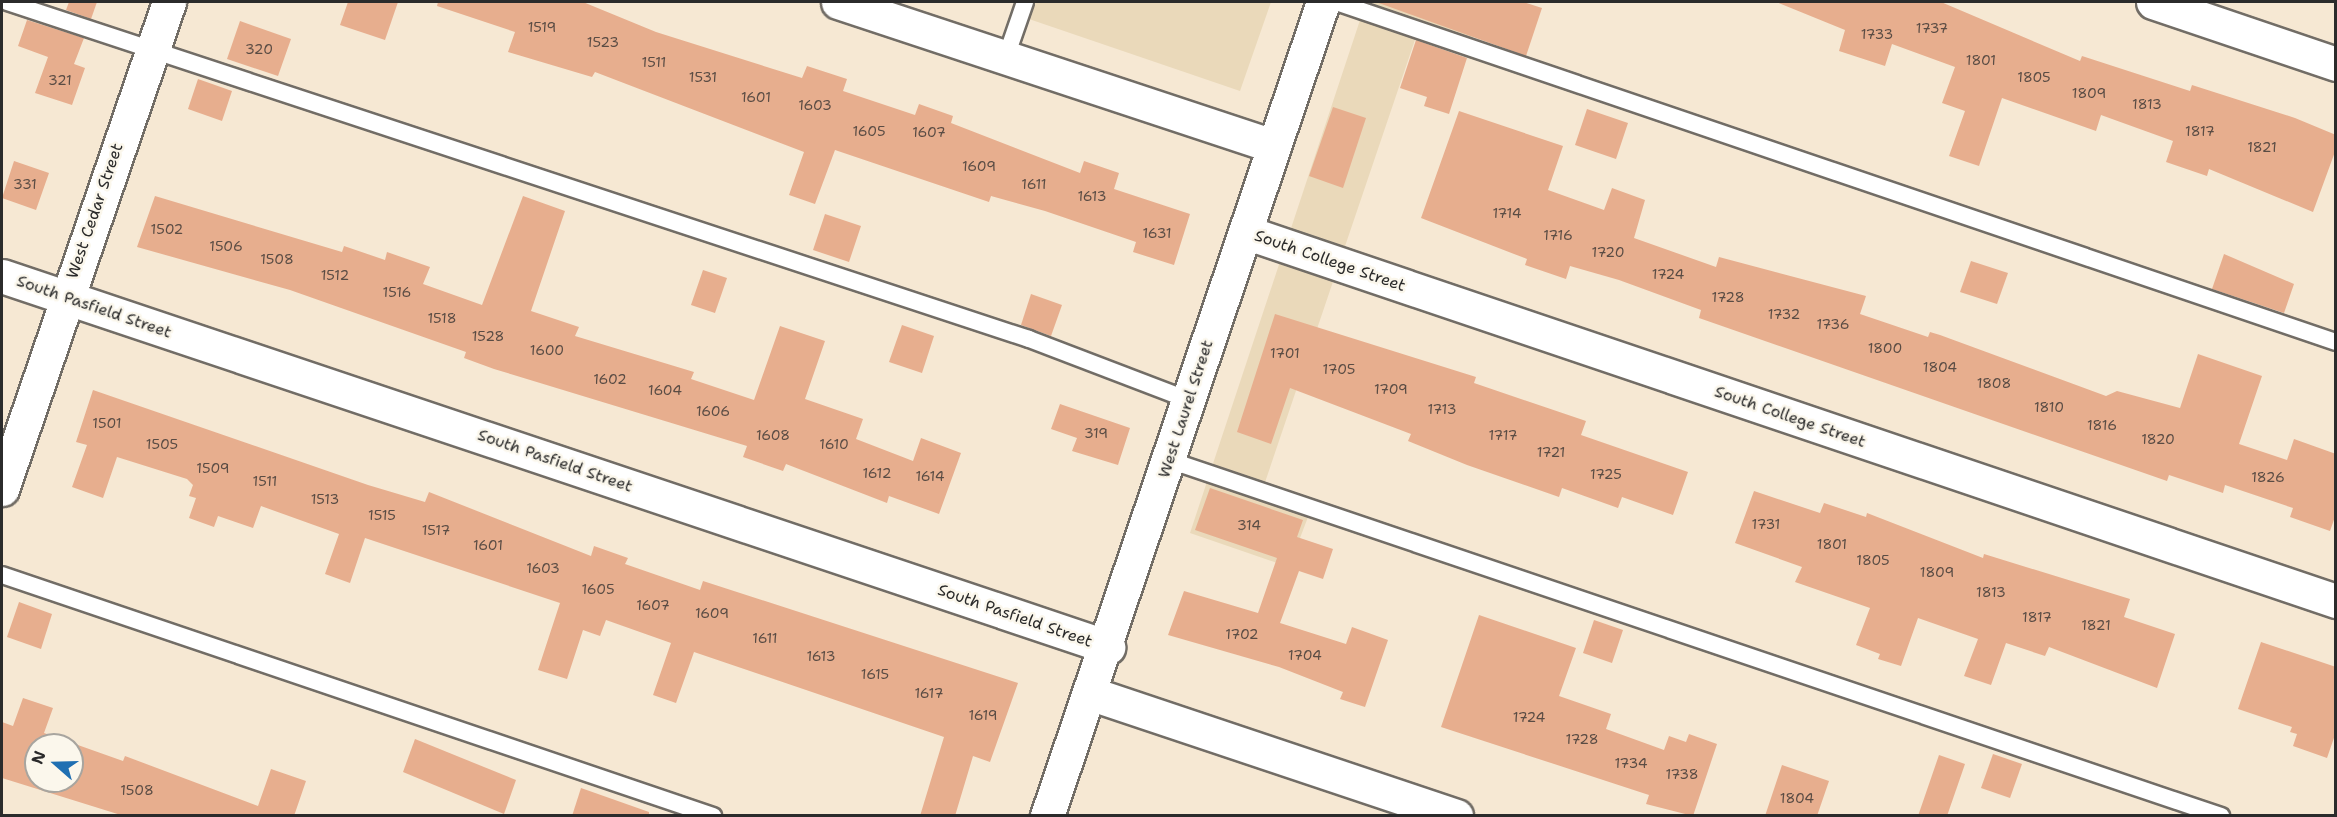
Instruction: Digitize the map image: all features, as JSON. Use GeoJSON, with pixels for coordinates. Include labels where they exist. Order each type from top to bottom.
{"type":"FeatureCollection","features":[{"type":"Feature","properties":{"kind":"street","name":"West Cedar Street"},"geometry":{"type":"LineString","coordinates":[[2,489],[65,297],[169,2]]}},
{"type":"Feature","properties":{"kind":"street"},"geometry":{"type":"LineString","coordinates":[[838,2],[1274,147]]}},
{"type":"Feature","properties":{"kind":"street","name":"West Laurel Street"},"geometry":{"type":"LineString","coordinates":[[1047,816],[1108,647],[1323,2]]}},
{"type":"Feature","properties":{"kind":"street"},"geometry":{"type":"LineString","coordinates":[[2153,2],[2336,64]]}},
{"type":"Feature","properties":{"kind":"street","name":"South College Street"},"geometry":{"type":"LineString","coordinates":[[1245,232],[2336,601]]}},
{"type":"Feature","properties":{"kind":"street","name":"South Pasfield Street"},"geometry":{"type":"LineString","coordinates":[[2,276],[1108,647]]}},
{"type":"Feature","properties":{"kind":"street"},"geometry":{"type":"LineString","coordinates":[[1092,694],[1456,816]]}},
{"type":"Feature","properties":{"kind":"lane"},"geometry":{"type":"LineString","coordinates":[[7,2],[1029,339],[1189,400]]}},
{"type":"Feature","properties":{"kind":"lane"},"geometry":{"type":"LineString","coordinates":[[1006,57],[1025,2]]}},
{"type":"Feature","properties":{"kind":"lane"},"geometry":{"type":"LineString","coordinates":[[1336,2],[2336,342]]}},
{"type":"Feature","properties":{"kind":"lane"},"geometry":{"type":"LineString","coordinates":[[1169,460],[2221,816]]}},
{"type":"Feature","properties":{"kind":"lane"},"geometry":{"type":"LineString","coordinates":[[2,575],[713,816]]}},
{"type":"Feature","properties":{"kind":"shaded area"},"geometry":{"type":"Polygon","coordinates":[[[1032,2],[1271,2],[1240,91],[1026,18],[1032,2]]]}},
{"type":"Feature","properties":{"kind":"shaded area"},"geometry":{"type":"Polygon","coordinates":[[[1366,2],[1485,2],[1471,42],[1420,25],[1259,500],[1308,517],[1289,567],[1190,533],[1366,2]]]}},
{"type":"Feature","properties":{"kind":"building"},"geometry":{"type":"Polygon","coordinates":[[[69,2],[97,2],[91,19],[66,10],[69,2]]]}},
{"type":"Feature","properties":{"kind":"building"},"geometry":{"type":"Polygon","coordinates":[[[348,2],[398,2],[385,40],[340,25],[348,2]]]}},
{"type":"Feature","properties":{"kind":"building"},"geometry":{"type":"Polygon","coordinates":[[[438,2],[583,2],[656,32],[802,78],[807,66],[847,79],[843,91],[915,115],[919,104],[953,116],[951,123],[1080,173],[1084,161],[1119,173],[1114,189],[1190,214],[1174,265],[1133,252],[1136,242],[1045,211],[991,196],[989,202],[835,150],[815,204],[789,195],[804,152],[595,72],[592,77],[508,52],[515,32],[437,6],[438,2]]]}},
{"type":"Feature","properties":{"kind":"building"},"geometry":{"type":"Polygon","coordinates":[[[1376,2],[1523,2],[1542,8],[1526,56],[1376,2]]]}},
{"type":"Feature","properties":{"kind":"building"},"geometry":{"type":"Polygon","coordinates":[[[1776,2],[1941,2],[2080,61],[2082,56],[2190,91],[2192,85],[2295,118],[2336,135],[2336,149],[2313,212],[2209,169],[2207,176],[2166,162],[2173,141],[2101,115],[2096,131],[2002,98],[1979,166],[1949,156],[1965,111],[1942,103],[1955,67],[1892,44],[1885,66],[1839,51],[1845,30],[1776,2]]]}},
{"type":"Feature","properties":{"kind":"building"},"geometry":{"type":"Polygon","coordinates":[[[27,20],[84,38],[74,64],[85,68],[72,105],[35,93],[48,57],[18,46],[27,20]]]}},
{"type":"Feature","properties":{"kind":"building"},"geometry":{"type":"Polygon","coordinates":[[[240,21],[291,39],[278,76],[227,59],[240,21]]]}},
{"type":"Feature","properties":{"kind":"building"},"geometry":{"type":"Polygon","coordinates":[[[1416,40],[1467,58],[1449,114],[1424,106],[1427,97],[1400,88],[1416,40]]]}},
{"type":"Feature","properties":{"kind":"building"},"geometry":{"type":"Polygon","coordinates":[[[198,79],[232,91],[222,121],[188,109],[198,79]]]}},
{"type":"Feature","properties":{"kind":"building"},"geometry":{"type":"Polygon","coordinates":[[[1333,107],[1366,118],[1343,188],[1309,176],[1333,107]]]}},
{"type":"Feature","properties":{"kind":"building"},"geometry":{"type":"Polygon","coordinates":[[[1587,109],[1628,123],[1616,159],[1575,145],[1587,109]]]}},
{"type":"Feature","properties":{"kind":"building"},"geometry":{"type":"Polygon","coordinates":[[[1459,111],[1563,146],[1548,190],[1604,210],[1612,188],[1645,200],[1634,238],[1716,267],[1719,257],[1866,296],[1860,314],[1928,337],[1930,332],[1940,335],[2106,396],[2117,391],[2180,408],[2198,354],[2262,376],[2239,444],[2287,460],[2294,439],[2336,454],[2336,514],[2330,531],[2290,517],[2293,508],[2225,485],[2223,493],[2169,475],[2167,481],[1699,318],[1701,310],[1619,280],[1570,266],[1566,279],[1525,265],[1527,259],[1421,218],[1459,111]]]}},
{"type":"Feature","properties":{"kind":"building"},"geometry":{"type":"Polygon","coordinates":[[[14,161],[49,173],[36,210],[2,198],[14,161]]]}},
{"type":"Feature","properties":{"kind":"building"},"geometry":{"type":"Polygon","coordinates":[[[155,196],[342,252],[344,246],[385,260],[387,252],[430,267],[423,284],[482,305],[523,196],[565,211],[531,311],[579,327],[575,336],[694,372],[691,379],[754,400],[780,326],[825,341],[805,399],[863,419],[856,439],[913,461],[921,438],[961,453],[939,514],[889,496],[887,503],[786,464],[783,471],[743,457],[747,446],[494,369],[464,358],[466,352],[290,290],[137,247],[155,196]]]}},
{"type":"Feature","properties":{"kind":"building"},"geometry":{"type":"Polygon","coordinates":[[[825,214],[861,226],[849,262],[813,250],[825,214]]]}},
{"type":"Feature","properties":{"kind":"building"},"geometry":{"type":"Polygon","coordinates":[[[2224,254],[2294,284],[2284,313],[2212,289],[2224,254]]]}},
{"type":"Feature","properties":{"kind":"building"},"geometry":{"type":"Polygon","coordinates":[[[1971,261],[2008,273],[1997,304],[1960,292],[1971,261]]]}},
{"type":"Feature","properties":{"kind":"building"},"geometry":{"type":"Polygon","coordinates":[[[703,270],[727,278],[715,313],[691,305],[703,270]]]}},
{"type":"Feature","properties":{"kind":"building"},"geometry":{"type":"Polygon","coordinates":[[[1031,294],[1062,305],[1051,336],[1021,325],[1031,294]]]}},
{"type":"Feature","properties":{"kind":"building"},"geometry":{"type":"Polygon","coordinates":[[[1275,314],[1476,377],[1474,383],[1586,421],[1581,435],[1688,472],[1673,515],[1622,497],[1618,508],[1562,488],[1559,497],[1467,465],[1408,441],[1411,434],[1290,388],[1271,444],[1237,432],[1275,314]]]}},
{"type":"Feature","properties":{"kind":"building"},"geometry":{"type":"Polygon","coordinates":[[[902,325],[934,336],[922,373],[889,362],[902,325]]]}},
{"type":"Feature","properties":{"kind":"building"},"geometry":{"type":"Polygon","coordinates":[[[93,390],[368,485],[425,502],[429,492],[591,556],[594,546],[628,558],[625,564],[700,590],[703,581],[1018,683],[990,762],[973,756],[955,816],[920,816],[944,737],[694,652],[676,703],[653,695],[671,643],[606,620],[600,636],[583,630],[567,679],[538,670],[560,603],[365,538],[350,583],[325,574],[339,534],[261,506],[253,528],[218,516],[214,527],[189,518],[196,498],[189,496],[193,485],[187,479],[117,457],[103,498],[72,487],[87,445],[76,442],[93,390]]]}},
{"type":"Feature","properties":{"kind":"building"},"geometry":{"type":"Polygon","coordinates":[[[1060,404],[1130,428],[1118,465],[1072,451],[1077,438],[1051,429],[1060,404]]]}},
{"type":"Feature","properties":{"kind":"building"},"geometry":{"type":"Polygon","coordinates":[[[1210,488],[1303,520],[1297,537],[1333,549],[1323,579],[1299,571],[1280,623],[1346,644],[1352,627],[1388,640],[1365,707],[1340,699],[1343,692],[1279,667],[1168,635],[1184,591],[1258,613],[1277,558],[1195,530],[1210,488]]]}},
{"type":"Feature","properties":{"kind":"building"},"geometry":{"type":"Polygon","coordinates":[[[1754,491],[1820,513],[1824,503],[1866,517],[1867,513],[1983,558],[1984,554],[2130,599],[2124,617],[2175,634],[2157,688],[2049,647],[2045,656],[2006,643],[1991,685],[1964,676],[1978,639],[1918,618],[1901,666],[1878,659],[1880,654],[1856,645],[1870,608],[1795,582],[1802,567],[1735,543],[1754,491]]]}},
{"type":"Feature","properties":{"kind":"building"},"geometry":{"type":"Polygon","coordinates":[[[19,602],[52,614],[41,649],[7,637],[19,602]]]}},
{"type":"Feature","properties":{"kind":"building"},"geometry":{"type":"Polygon","coordinates":[[[1479,615],[1576,648],[1559,696],[1611,714],[1606,729],[1664,750],[1669,736],[1686,742],[1689,734],[1717,744],[1693,816],[1646,804],[1649,795],[1441,727],[1479,615]]]}},
{"type":"Feature","properties":{"kind":"building"},"geometry":{"type":"Polygon","coordinates":[[[1594,620],[1623,630],[1612,663],[1583,653],[1594,620]]]}},
{"type":"Feature","properties":{"kind":"building"},"geometry":{"type":"Polygon","coordinates":[[[2261,642],[2336,667],[2336,732],[2327,758],[2293,746],[2297,734],[2290,732],[2292,727],[2238,709],[2261,642]]]}},
{"type":"Feature","properties":{"kind":"building"},"geometry":{"type":"Polygon","coordinates":[[[23,698],[53,708],[44,733],[24,733],[24,785],[2,778],[2,722],[13,726],[23,698]]]}},
{"type":"Feature","properties":{"kind":"building"},"geometry":{"type":"Polygon","coordinates":[[[415,739],[516,780],[504,814],[403,772],[415,739]]]}},
{"type":"Feature","properties":{"kind":"building"},"geometry":{"type":"Polygon","coordinates":[[[84,747],[123,761],[125,756],[258,806],[271,769],[306,781],[294,816],[124,816],[50,793],[84,793],[84,747]]]}},
{"type":"Feature","properties":{"kind":"building"},"geometry":{"type":"Polygon","coordinates":[[[1993,754],[2022,764],[2010,798],[1981,788],[1993,754]]]}},
{"type":"Feature","properties":{"kind":"building"},"geometry":{"type":"Polygon","coordinates":[[[1939,755],[1965,764],[1947,816],[1918,816],[1939,755]]]}},
{"type":"Feature","properties":{"kind":"building"},"geometry":{"type":"Polygon","coordinates":[[[1782,765],[1829,781],[1817,816],[1765,816],[1782,765]]]}},
{"type":"Feature","properties":{"kind":"building"},"geometry":{"type":"Polygon","coordinates":[[[581,788],[649,812],[649,816],[572,816],[581,788]]]}}]}
